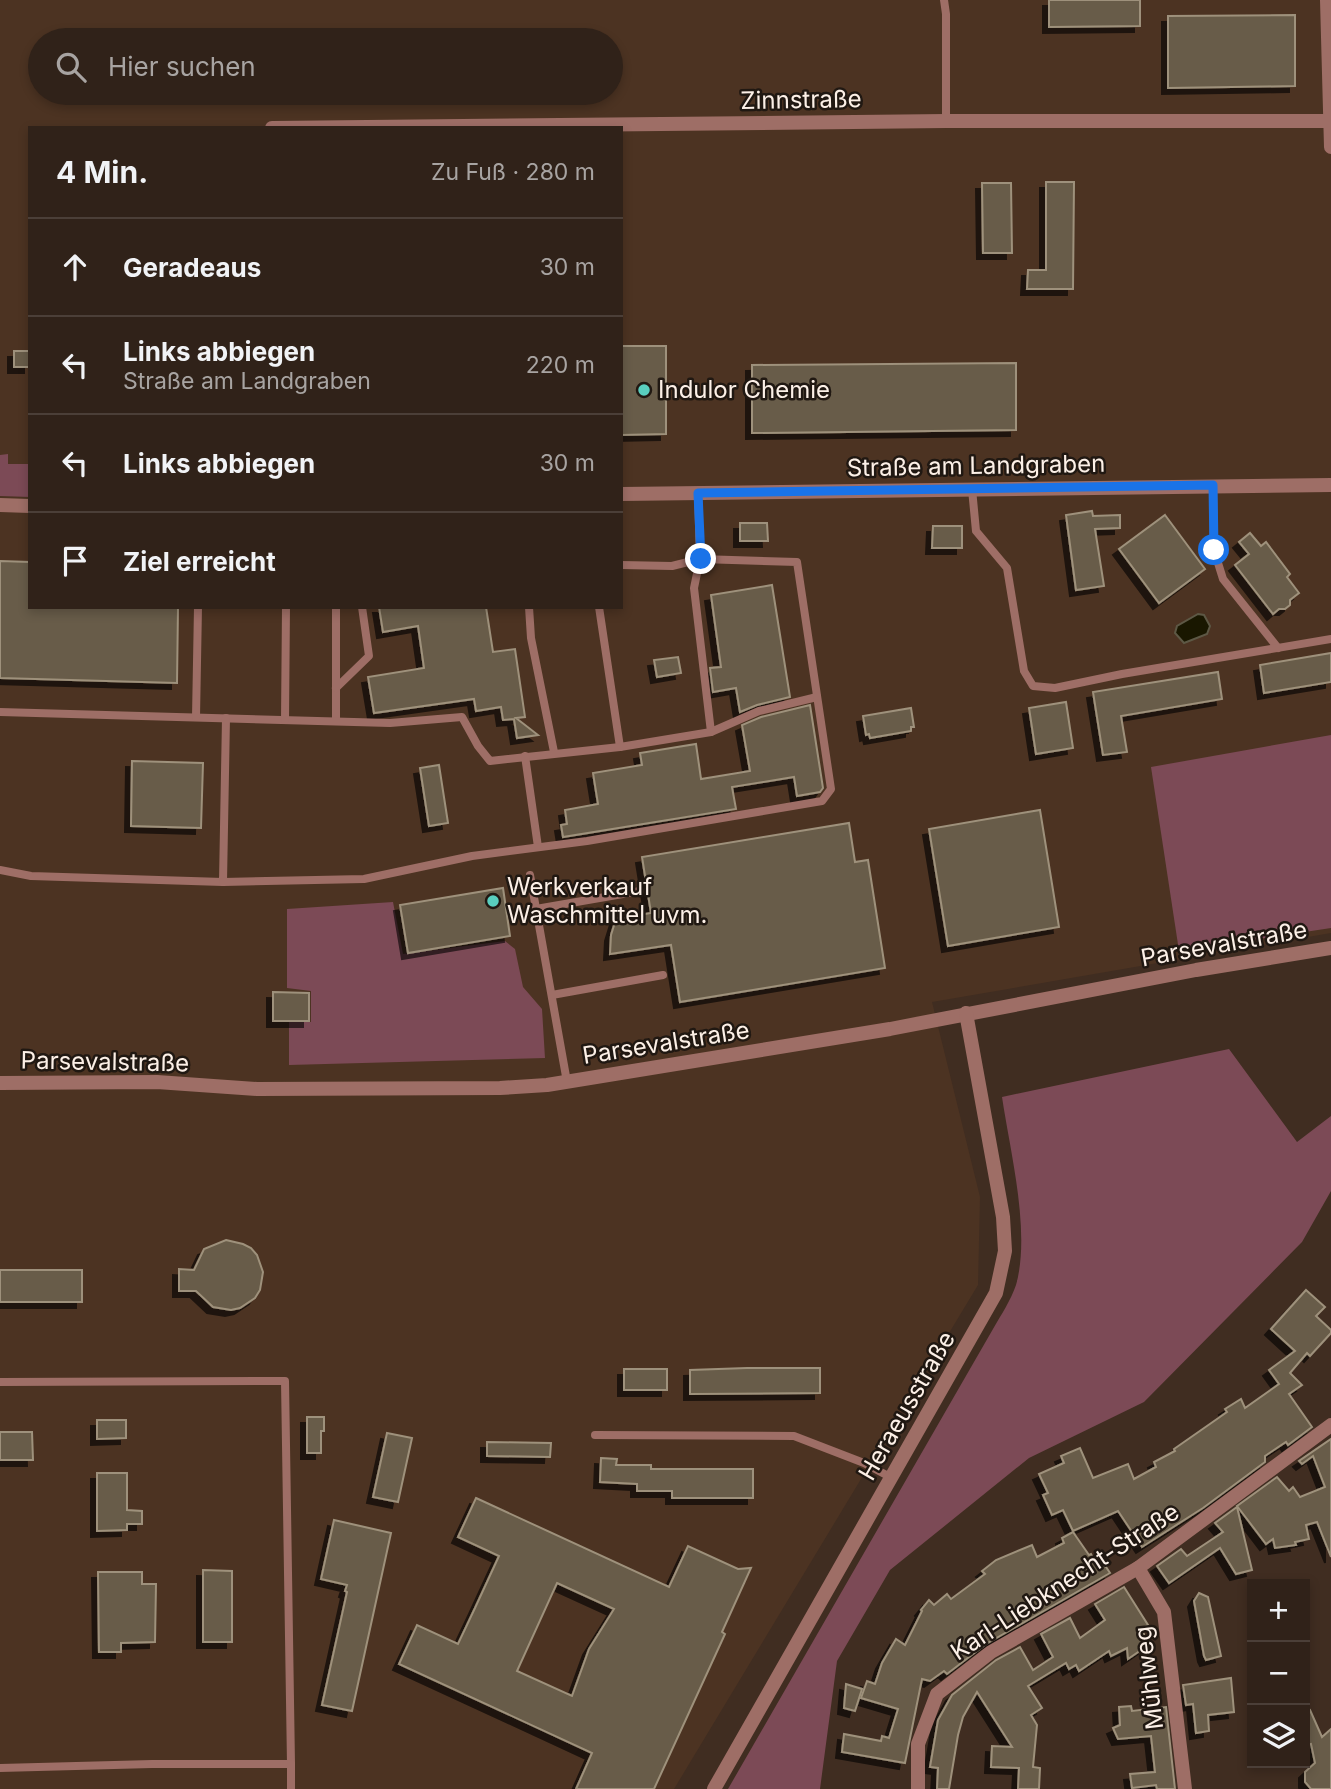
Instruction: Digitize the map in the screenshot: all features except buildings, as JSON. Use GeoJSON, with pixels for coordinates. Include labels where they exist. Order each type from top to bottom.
{"type":"FeatureCollection","features":[{"type":"Feature","properties":{"kind":"street"},"geometry":{"type":"LineString","coordinates":[[1327,0],[1331,147]]}},
{"type":"Feature","properties":{"kind":"street","name":"Zinnstraße"},"geometry":{"type":"LineString","coordinates":[[465,126],[946,121],[1330,121]]}},
{"type":"Feature","properties":{"kind":"street","name":"Straße am Landgraben"},"geometry":{"type":"LineString","coordinates":[[623,494],[1331,485]]}},
{"type":"Feature","properties":{"kind":"street"},"geometry":{"type":"LineString","coordinates":[[0,505],[28,506]]}},
{"type":"Feature","properties":{"kind":"street","name":"Parsevalstraße"},"geometry":{"type":"LineString","coordinates":[[0,1083],[157,1082],[257,1090],[500,1088],[567,1082],[890,1029],[1331,947]]}},
{"type":"Feature","properties":{"kind":"street","name":"Heraeusstraße"},"geometry":{"type":"LineString","coordinates":[[713,1789],[992,1303],[1001,1279],[1005,1235],[1003,1217],[966,1013]]}},
{"type":"Feature","properties":{"kind":"street","name":"Karl-Liebknecht-Straße"},"geometry":{"type":"LineString","coordinates":[[918,1789],[918,1744],[937,1694],[991,1652],[1138,1568],[1331,1425]]}},
{"type":"Feature","properties":{"kind":"street","name":"Mühlweg"},"geometry":{"type":"LineString","coordinates":[[1138,1568],[1164,1612],[1185,1789]]}},
{"type":"Feature","properties":{"kind":"lane"},"geometry":{"type":"LineString","coordinates":[[944,0],[946,121]]}},
{"type":"Feature","properties":{"kind":"lane"},"geometry":{"type":"LineString","coordinates":[[1213,485],[1214,550],[1223,579],[1278,648]]}},
{"type":"Feature","properties":{"kind":"lane"},"geometry":{"type":"LineString","coordinates":[[972,489],[976,531],[1007,568],[1024,671],[1033,686],[1055,688],[1331,639]]}},
{"type":"Feature","properties":{"kind":"lane"},"geometry":{"type":"LineString","coordinates":[[698,493],[701,559],[694,588],[711,732]]}},
{"type":"Feature","properties":{"kind":"lane"},"geometry":{"type":"LineString","coordinates":[[0,870],[31,876],[223,882],[364,879],[472,856],[822,801],[831,789],[797,562],[701,559],[671,566],[623,565]]}},
{"type":"Feature","properties":{"kind":"lane"},"geometry":{"type":"LineString","coordinates":[[196,717],[198,609]]}},
{"type":"Feature","properties":{"kind":"lane"},"geometry":{"type":"LineString","coordinates":[[285,720],[286,609]]}},
{"type":"Feature","properties":{"kind":"lane"},"geometry":{"type":"LineString","coordinates":[[336,609],[337,721]]}},
{"type":"Feature","properties":{"kind":"lane"},"geometry":{"type":"LineString","coordinates":[[336,688],[369,656],[362,609]]}},
{"type":"Feature","properties":{"kind":"lane"},"geometry":{"type":"LineString","coordinates":[[529,609],[531,638],[554,752]]}},
{"type":"Feature","properties":{"kind":"lane"},"geometry":{"type":"LineString","coordinates":[[599,609],[620,747]]}},
{"type":"Feature","properties":{"kind":"lane"},"geometry":{"type":"LineString","coordinates":[[0,712],[390,723],[462,717],[490,761],[620,747],[711,732],[759,710],[817,697]]}},
{"type":"Feature","properties":{"kind":"lane"},"geometry":{"type":"LineString","coordinates":[[223,882],[226,718]]}},
{"type":"Feature","properties":{"kind":"lane"},"geometry":{"type":"LineString","coordinates":[[525,756],[538,847]]}},
{"type":"Feature","properties":{"kind":"lane"},"geometry":{"type":"LineString","coordinates":[[530,874],[567,1082]]}},
{"type":"Feature","properties":{"kind":"lane"},"geometry":{"type":"LineString","coordinates":[[536,909],[640,891]]}},
{"type":"Feature","properties":{"kind":"lane"},"geometry":{"type":"LineString","coordinates":[[552,995],[663,975]]}},
{"type":"Feature","properties":{"kind":"lane"},"geometry":{"type":"LineString","coordinates":[[0,1382],[285,1381],[291,1789]]}},
{"type":"Feature","properties":{"kind":"lane"},"geometry":{"type":"LineString","coordinates":[[595,1435],[794,1436],[864,1462],[892,1478]]}},
{"type":"Feature","properties":{"kind":"lane"},"geometry":{"type":"LineString","coordinates":[[0,1768],[291,1764]]}},
{"type":"Feature","properties":{"kind":"shaded area"},"geometry":{"type":"Polygon","coordinates":[[[0,0],[1331,0],[1331,933],[932,1002],[980,1197],[978,1285],[674,1789],[0,1789],[0,0]]]}},
{"type":"Feature","properties":{"kind":"shaded area"},"geometry":{"type":"Polygon","coordinates":[[[8,454],[8,464],[28,464],[28,497],[0,496],[0,455],[8,454]]]}},
{"type":"Feature","properties":{"kind":"shaded area"},"geometry":{"type":"Polygon","coordinates":[[[1198,614],[1204,615],[1210,626],[1207,634],[1184,643],[1175,633],[1177,626],[1198,614]]]}},
{"type":"Feature","properties":{"kind":"shaded area"},"geometry":{"type":"Polygon","coordinates":[[[1331,735],[1331,928],[1179,951],[1151,767],[1331,735]]]}},
{"type":"Feature","properties":{"kind":"shaded area"},"geometry":{"type":"Polygon","coordinates":[[[393,902],[403,954],[505,941],[515,949],[523,987],[542,1009],[545,1058],[289,1065],[289,1022],[311,1022],[311,991],[287,988],[287,909],[393,902]]]}},
{"type":"Feature","properties":{"kind":"shaded area"},"geometry":{"type":"Polygon","coordinates":[[[1229,1049],[1297,1142],[1331,1116],[1331,1191],[1302,1242],[1144,1402],[1029,1458],[890,1570],[837,1661],[820,1789],[728,1789],[1014,1291],[1020,1264],[1020,1216],[1002,1097],[1229,1049]]]}},
{"type":"Feature","properties":{"kind":"place","name":"Indulor Chemie"},"geometry":{"type":"Point","coordinates":[644,390]}},
{"type":"Feature","properties":{"kind":"place","name":"Werkverkauf Waschmittel uvm."},"geometry":{"type":"Point","coordinates":[493,901]}},
{"type":"Feature","properties":{"kind":"route"},"geometry":{"type":"LineString","coordinates":[[701,559],[698,493],[1213,485],[1214,550]]}}]}
